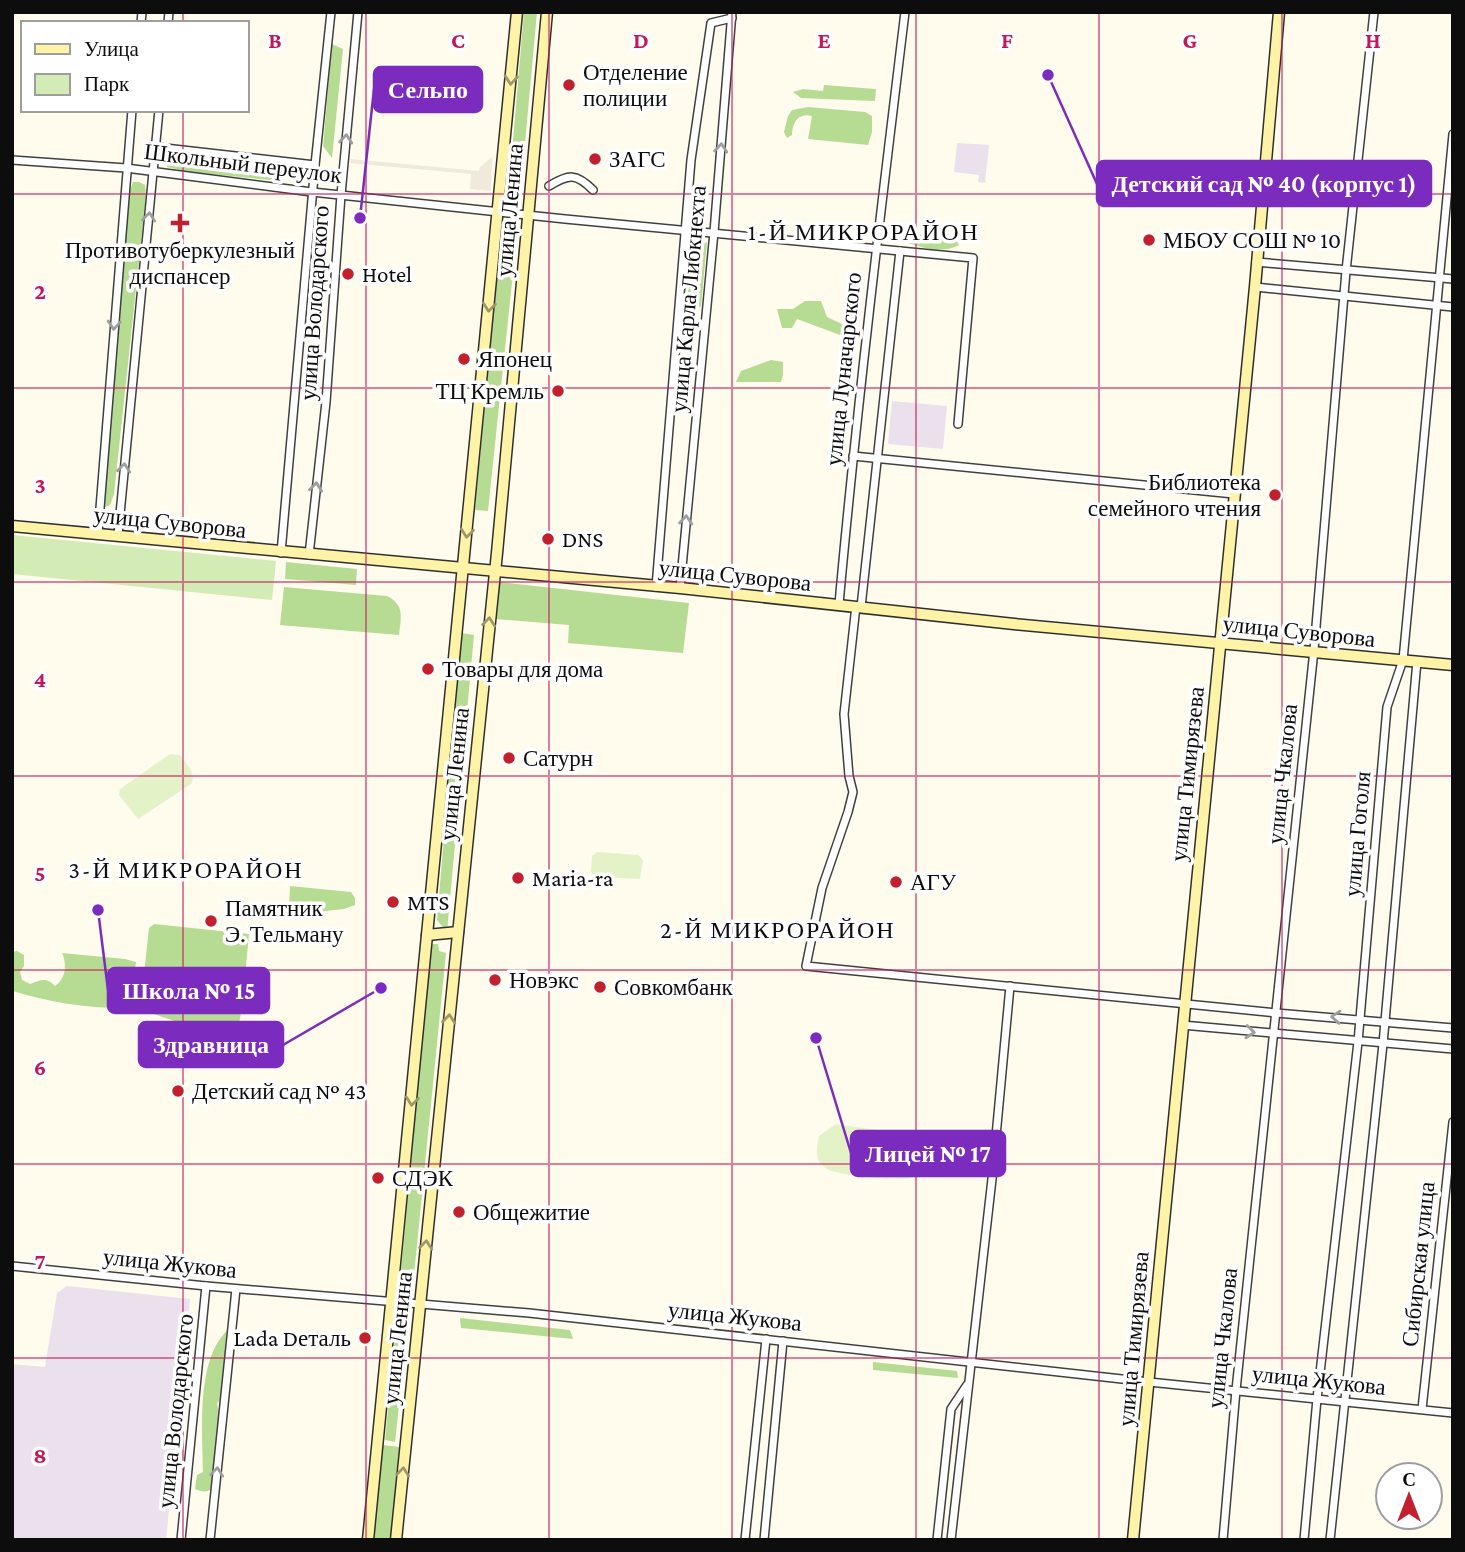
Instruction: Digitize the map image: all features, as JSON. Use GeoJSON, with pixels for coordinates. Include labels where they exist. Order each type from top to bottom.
{"type":"FeatureCollection","features":[{"type":"Feature","properties":{"kind":"street","name":"улица Володарского"},"geometry":{"type":"LineString","coordinates":[[281,552],[312,192],[331,12]]}},
{"type":"Feature","properties":{"kind":"street","name":"улица Володарского"},"geometry":{"type":"LineString","coordinates":[[309,555],[326,402],[358,12]]}},
{"type":"Feature","properties":{"kind":"street","name":"улица Ленина"},"geometry":{"type":"LineString","coordinates":[[368,1540],[517,12]]}},
{"type":"Feature","properties":{"kind":"street","name":"улица Ленина"},"geometry":{"type":"LineString","coordinates":[[396,1540],[495,572],[547,12]]}},
{"type":"Feature","properties":{"kind":"street","name":"улица Луначарского"},"geometry":{"type":"LineString","coordinates":[[839,604],[876,248],[905,12]]}},
{"type":"Feature","properties":{"kind":"street","name":"улица Тимирязева"},"geometry":{"type":"LineString","coordinates":[[1133,1540],[1255,288],[1279,12]]}},
{"type":"Feature","properties":{"kind":"street","name":"улица Чкалова"},"geometry":{"type":"LineString","coordinates":[[1223,1540],[1236,1391],[1314,650],[1346,271],[1374,12]]}},
{"type":"Feature","properties":{"kind":"street","name":"улица Карла Либкнехта"},"geometry":{"type":"LineString","coordinates":[[656,587],[699,95],[711,23],[732,15],[680,588]]}},
{"type":"Feature","properties":{"kind":"street"},"geometry":{"type":"LineString","coordinates":[[98,533],[125,168],[132,112]]}},
{"type":"Feature","properties":{"kind":"street"},"geometry":{"type":"LineString","coordinates":[[118,536],[159,112]]}},
{"type":"Feature","properties":{"kind":"street","name":"улица Гоголя"},"geometry":{"type":"LineString","coordinates":[[1304,1540],[1317,1399],[1358,1042],[1387,707],[1403,660],[1453,134]]}},
{"type":"Feature","properties":{"kind":"street"},"geometry":{"type":"LineString","coordinates":[[156,147],[315,165]]}},
{"type":"Feature","properties":{"kind":"street","name":"Школьный переулок"},"geometry":{"type":"LineString","coordinates":[[12,160],[125,168],[312,192],[973,258],[958,424]]}},
{"type":"Feature","properties":{"kind":"street"},"geometry":{"type":"LineString","coordinates":[[549,186],[564,177],[573,177],[581,178],[593,190]]}},
{"type":"Feature","properties":{"kind":"street","name":"улица Луначарского"},"geometry":{"type":"LineString","coordinates":[[900,251],[844,714],[849,776],[853,792],[822,888],[806,966],[1010,986]]}},
{"type":"Feature","properties":{"kind":"street"},"geometry":{"type":"LineString","coordinates":[[1256,262],[1453,279]]}},
{"type":"Feature","properties":{"kind":"street"},"geometry":{"type":"LineString","coordinates":[[1255,288],[1453,307]]}},
{"type":"Feature","properties":{"kind":"street"},"geometry":{"type":"LineString","coordinates":[[853,456],[1234,494]]}},
{"type":"Feature","properties":{"kind":"street","name":"улица Суворова"},"geometry":{"type":"LineString","coordinates":[[12,526],[680,588],[1014,624],[1453,665]]}},
{"type":"Feature","properties":{"kind":"street"},"geometry":{"type":"LineString","coordinates":[[1330,1540],[1383,1044],[1417,661]]}},
{"type":"Feature","properties":{"kind":"street"},"geometry":{"type":"LineString","coordinates":[[427,935],[458,932]]}},
{"type":"Feature","properties":{"kind":"street"},"geometry":{"type":"LineString","coordinates":[[951,1540],[992,1179],[1010,986],[1453,1028]]}},
{"type":"Feature","properties":{"kind":"street"},"geometry":{"type":"LineString","coordinates":[[1182,1025],[1453,1049]]}},
{"type":"Feature","properties":{"kind":"street","name":"Сибирская улица"},"geometry":{"type":"LineString","coordinates":[[1422,1409],[1453,1122]]}},
{"type":"Feature","properties":{"kind":"street","name":"улица Жукова"},"geometry":{"type":"LineString","coordinates":[[12,1266],[236,1289],[392,1300],[1453,1413]]}},
{"type":"Feature","properties":{"kind":"street","name":"улица Володарского"},"geometry":{"type":"LineString","coordinates":[[181,1540],[206,1286]]}},
{"type":"Feature","properties":{"kind":"street"},"geometry":{"type":"LineString","coordinates":[[210,1540],[236,1289]]}},
{"type":"Feature","properties":{"kind":"street"},"geometry":{"type":"LineString","coordinates":[[745,1540],[766,1339]]}},
{"type":"Feature","properties":{"kind":"street"},"geometry":{"type":"LineString","coordinates":[[764,1540],[783,1341]]}},
{"type":"Feature","properties":{"kind":"street"},"geometry":{"type":"LineString","coordinates":[[937,1540],[951,1409],[967,1384]]}},
{"type":"Feature","properties":{"kind":"shaded area"},"geometry":{"type":"Polygon","coordinates":[[[957,143],[989,145],[985,183],[978,182],[979,175],[954,172],[957,143]]]}},
{"type":"Feature","properties":{"kind":"shaded area"},"geometry":{"type":"Polygon","coordinates":[[[492,157],[491,191],[470,189],[471,174],[350,163],[350,159],[479,171],[492,157]]]}},
{"type":"Feature","properties":{"kind":"shaded area"},"geometry":{"type":"Polygon","coordinates":[[[892,401],[947,406],[943,449],[888,444],[892,401]]]}},
{"type":"Feature","properties":{"kind":"shaded area"},"geometry":{"type":"Polygon","coordinates":[[[67,1286],[190,1299],[166,1540],[12,1540],[12,1364],[45,1367],[57,1293],[67,1286]]]}},
{"type":"Feature","properties":{"kind":"green space"},"geometry":{"type":"Polygon","coordinates":[[[524,12],[537,12],[522,176],[510,176],[524,12]]]}},
{"type":"Feature","properties":{"kind":"green space"},"geometry":{"type":"Polygon","coordinates":[[[332,44],[343,49],[332,158],[323,146],[332,44]]]}},
{"type":"Feature","properties":{"kind":"green space"},"geometry":{"type":"Polygon","coordinates":[[[824,85],[876,89],[875,101],[801,98],[793,92],[803,89],[823,91],[824,85]]]}},
{"type":"Feature","properties":{"kind":"green space"},"geometry":{"type":"Polygon","coordinates":[[[808,107],[865,112],[872,116],[872,132],[868,145],[808,139],[812,116],[807,115],[797,120],[792,135],[787,138],[784,132],[792,110],[808,107]]]}},
{"type":"Feature","properties":{"kind":"green space"},"geometry":{"type":"Polygon","coordinates":[[[172,160],[283,174],[270,180],[189,172],[167,167],[172,160]]]}},
{"type":"Feature","properties":{"kind":"green space"},"geometry":{"type":"Polygon","coordinates":[[[133,182],[145,185],[146,196],[114,494],[110,505],[105,507],[102,504],[130,190],[133,182]]]}},
{"type":"Feature","properties":{"kind":"green space"},"geometry":{"type":"Polygon","coordinates":[[[502,223],[518,225],[488,511],[475,510],[502,223]]]}},
{"type":"Feature","properties":{"kind":"green space"},"geometry":{"type":"Polygon","coordinates":[[[913,234],[955,238],[959,245],[940,250],[925,248],[906,242],[907,236],[913,234]]]}},
{"type":"Feature","properties":{"kind":"green space"},"geometry":{"type":"Polygon","coordinates":[[[707,242],[701,306],[695,310],[687,305],[690,269],[697,264],[700,245],[707,242]]]}},
{"type":"Feature","properties":{"kind":"green space"},"geometry":{"type":"Polygon","coordinates":[[[805,301],[821,301],[827,317],[850,328],[849,335],[840,335],[797,319],[792,328],[782,328],[777,309],[793,309],[805,301]]]}},
{"type":"Feature","properties":{"kind":"green space"},"geometry":{"type":"Polygon","coordinates":[[[771,360],[783,362],[781,382],[736,382],[741,371],[771,360]]]}},
{"type":"Feature","properties":{"kind":"green space"},"geometry":{"type":"Polygon","coordinates":[[[12,535],[276,561],[272,600],[12,574],[12,535]]]}},
{"type":"Feature","properties":{"kind":"green space"},"geometry":{"type":"Polygon","coordinates":[[[286,562],[357,569],[356,585],[285,579],[286,562]]]}},
{"type":"Feature","properties":{"kind":"green space"},"geometry":{"type":"Polygon","coordinates":[[[499,582],[689,603],[683,653],[568,643],[569,625],[496,619],[499,582]]]}},
{"type":"Feature","properties":{"kind":"green space"},"geometry":{"type":"Polygon","coordinates":[[[284,587],[387,596],[397,603],[399,608],[399,635],[280,625],[284,587]]]}},
{"type":"Feature","properties":{"kind":"green space"},"geometry":{"type":"Polygon","coordinates":[[[461,633],[474,635],[447,932],[437,920],[461,633]]]}},
{"type":"Feature","properties":{"kind":"green space"},"geometry":{"type":"Polygon","coordinates":[[[170,754],[180,755],[188,765],[193,777],[191,784],[138,819],[119,795],[120,789],[170,754]]]}},
{"type":"Feature","properties":{"kind":"green space"},"geometry":{"type":"Polygon","coordinates":[[[597,852],[638,855],[643,860],[640,879],[595,877],[591,873],[592,856],[597,852]]]}},
{"type":"Feature","properties":{"kind":"green space"},"geometry":{"type":"Polygon","coordinates":[[[290,886],[351,892],[355,905],[344,909],[297,914],[289,907],[290,886]]]}},
{"type":"Feature","properties":{"kind":"green space"},"geometry":{"type":"Polygon","coordinates":[[[154,924],[249,934],[242,1008],[236,1038],[211,1042],[189,1026],[148,1012],[142,993],[149,928],[154,924]]]}},
{"type":"Feature","properties":{"kind":"green space"},"geometry":{"type":"Polygon","coordinates":[[[431,944],[438,944],[439,951],[446,953],[412,1295],[399,1294],[431,944]]]}},
{"type":"Feature","properties":{"kind":"green space"},"geometry":{"type":"Polygon","coordinates":[[[17,951],[24,955],[24,966],[20,972],[22,980],[30,984],[43,980],[55,986],[59,983],[65,962],[62,953],[136,962],[131,997],[122,1008],[108,1008],[67,1004],[13,991],[12,952],[17,951]]]}},
{"type":"Feature","properties":{"kind":"green space"},"geometry":{"type":"Polygon","coordinates":[[[836,1124],[912,1135],[925,1150],[922,1169],[911,1178],[895,1179],[857,1176],[828,1169],[818,1160],[819,1136],[836,1124]]]}},
{"type":"Feature","properties":{"kind":"green space"},"geometry":{"type":"Polygon","coordinates":[[[397,1315],[409,1316],[395,1442],[385,1440],[397,1315]]]}},
{"type":"Feature","properties":{"kind":"green space"},"geometry":{"type":"Polygon","coordinates":[[[460,1318],[570,1330],[573,1339],[461,1328],[460,1318]]]}},
{"type":"Feature","properties":{"kind":"green space"},"geometry":{"type":"Polygon","coordinates":[[[229,1329],[222,1398],[217,1403],[219,1424],[212,1476],[214,1487],[203,1491],[195,1489],[197,1475],[203,1472],[202,1417],[206,1376],[218,1342],[229,1329]]]}},
{"type":"Feature","properties":{"kind":"green space"},"geometry":{"type":"Polygon","coordinates":[[[873,1362],[957,1371],[958,1378],[873,1370],[873,1362]]]}},
{"type":"Feature","properties":{"kind":"green space"},"geometry":{"type":"Polygon","coordinates":[[[382,1445],[400,1447],[390,1540],[372,1540],[382,1445]]]}},
{"type":"Feature","properties":{"kind":"place","name":"Детский сад № 40 (корпус 1)"},"geometry":{"type":"Point","coordinates":[1048,75]}},
{"type":"Feature","properties":{"kind":"place","name":"Отделение полиции"},"geometry":{"type":"Point","coordinates":[569,85]}},
{"type":"Feature","properties":{"kind":"place","name":"ЗАГС"},"geometry":{"type":"Point","coordinates":[595,159]}},
{"type":"Feature","properties":{"kind":"place","name":"Сельпо"},"geometry":{"type":"Point","coordinates":[360,218]}},
{"type":"Feature","properties":{"kind":"place","name":"Противотуберкулезный диспансер"},"geometry":{"type":"Point","coordinates":[180,223]}},
{"type":"Feature","properties":{"kind":"place","name":"МБОУ СОШ № 10"},"geometry":{"type":"Point","coordinates":[1149,240]}},
{"type":"Feature","properties":{"kind":"place","name":"Hotel"},"geometry":{"type":"Point","coordinates":[348,274]}},
{"type":"Feature","properties":{"kind":"place","name":"Японец"},"geometry":{"type":"Point","coordinates":[464,359]}},
{"type":"Feature","properties":{"kind":"place","name":"ТЦ Кремль"},"geometry":{"type":"Point","coordinates":[558,391]}},
{"type":"Feature","properties":{"kind":"place","name":"Библиотека семейного чтения"},"geometry":{"type":"Point","coordinates":[1275,495]}},
{"type":"Feature","properties":{"kind":"place","name":"DNS"},"geometry":{"type":"Point","coordinates":[548,539]}},
{"type":"Feature","properties":{"kind":"place","name":"Товары для дома"},"geometry":{"type":"Point","coordinates":[428,669]}},
{"type":"Feature","properties":{"kind":"place","name":"Сатурн"},"geometry":{"type":"Point","coordinates":[509,758]}},
{"type":"Feature","properties":{"kind":"place","name":"Maria-ra"},"geometry":{"type":"Point","coordinates":[518,878]}},
{"type":"Feature","properties":{"kind":"place","name":"АГУ"},"geometry":{"type":"Point","coordinates":[896,882]}},
{"type":"Feature","properties":{"kind":"place","name":"MTS"},"geometry":{"type":"Point","coordinates":[393,902]}},
{"type":"Feature","properties":{"kind":"place","name":"Школа № 15"},"geometry":{"type":"Point","coordinates":[98,910]}},
{"type":"Feature","properties":{"kind":"place","name":"Памятник Э. Тельману"},"geometry":{"type":"Point","coordinates":[211,921]}},
{"type":"Feature","properties":{"kind":"place","name":"Новэкс"},"geometry":{"type":"Point","coordinates":[495,980]}},
{"type":"Feature","properties":{"kind":"place","name":"Совкомбанк"},"geometry":{"type":"Point","coordinates":[600,987]}},
{"type":"Feature","properties":{"kind":"place","name":"Здравница"},"geometry":{"type":"Point","coordinates":[381,988]}},
{"type":"Feature","properties":{"kind":"place","name":"Лицей № 17"},"geometry":{"type":"Point","coordinates":[816,1038]}},
{"type":"Feature","properties":{"kind":"place","name":"Детский сад № 43"},"geometry":{"type":"Point","coordinates":[178,1091]}},
{"type":"Feature","properties":{"kind":"place","name":"СДЭК"},"geometry":{"type":"Point","coordinates":[378,1178]}},
{"type":"Feature","properties":{"kind":"place","name":"Общежитие"},"geometry":{"type":"Point","coordinates":[459,1212]}},
{"type":"Feature","properties":{"kind":"place","name":"Lada Dеталь"},"geometry":{"type":"Point","coordinates":[365,1338]}},
{"type":"Feature","properties":{"kind":"district","name":"1-Й МИКРОРАЙОН"},"geometry":{"type":"Point","coordinates":[864,231]}},
{"type":"Feature","properties":{"kind":"district","name":"3-Й МИКРОРАЙОН"},"geometry":{"type":"Point","coordinates":[186,869]}},
{"type":"Feature","properties":{"kind":"district","name":"2-Й МИКРОРАЙОН"},"geometry":{"type":"Point","coordinates":[778,929]}}]}
